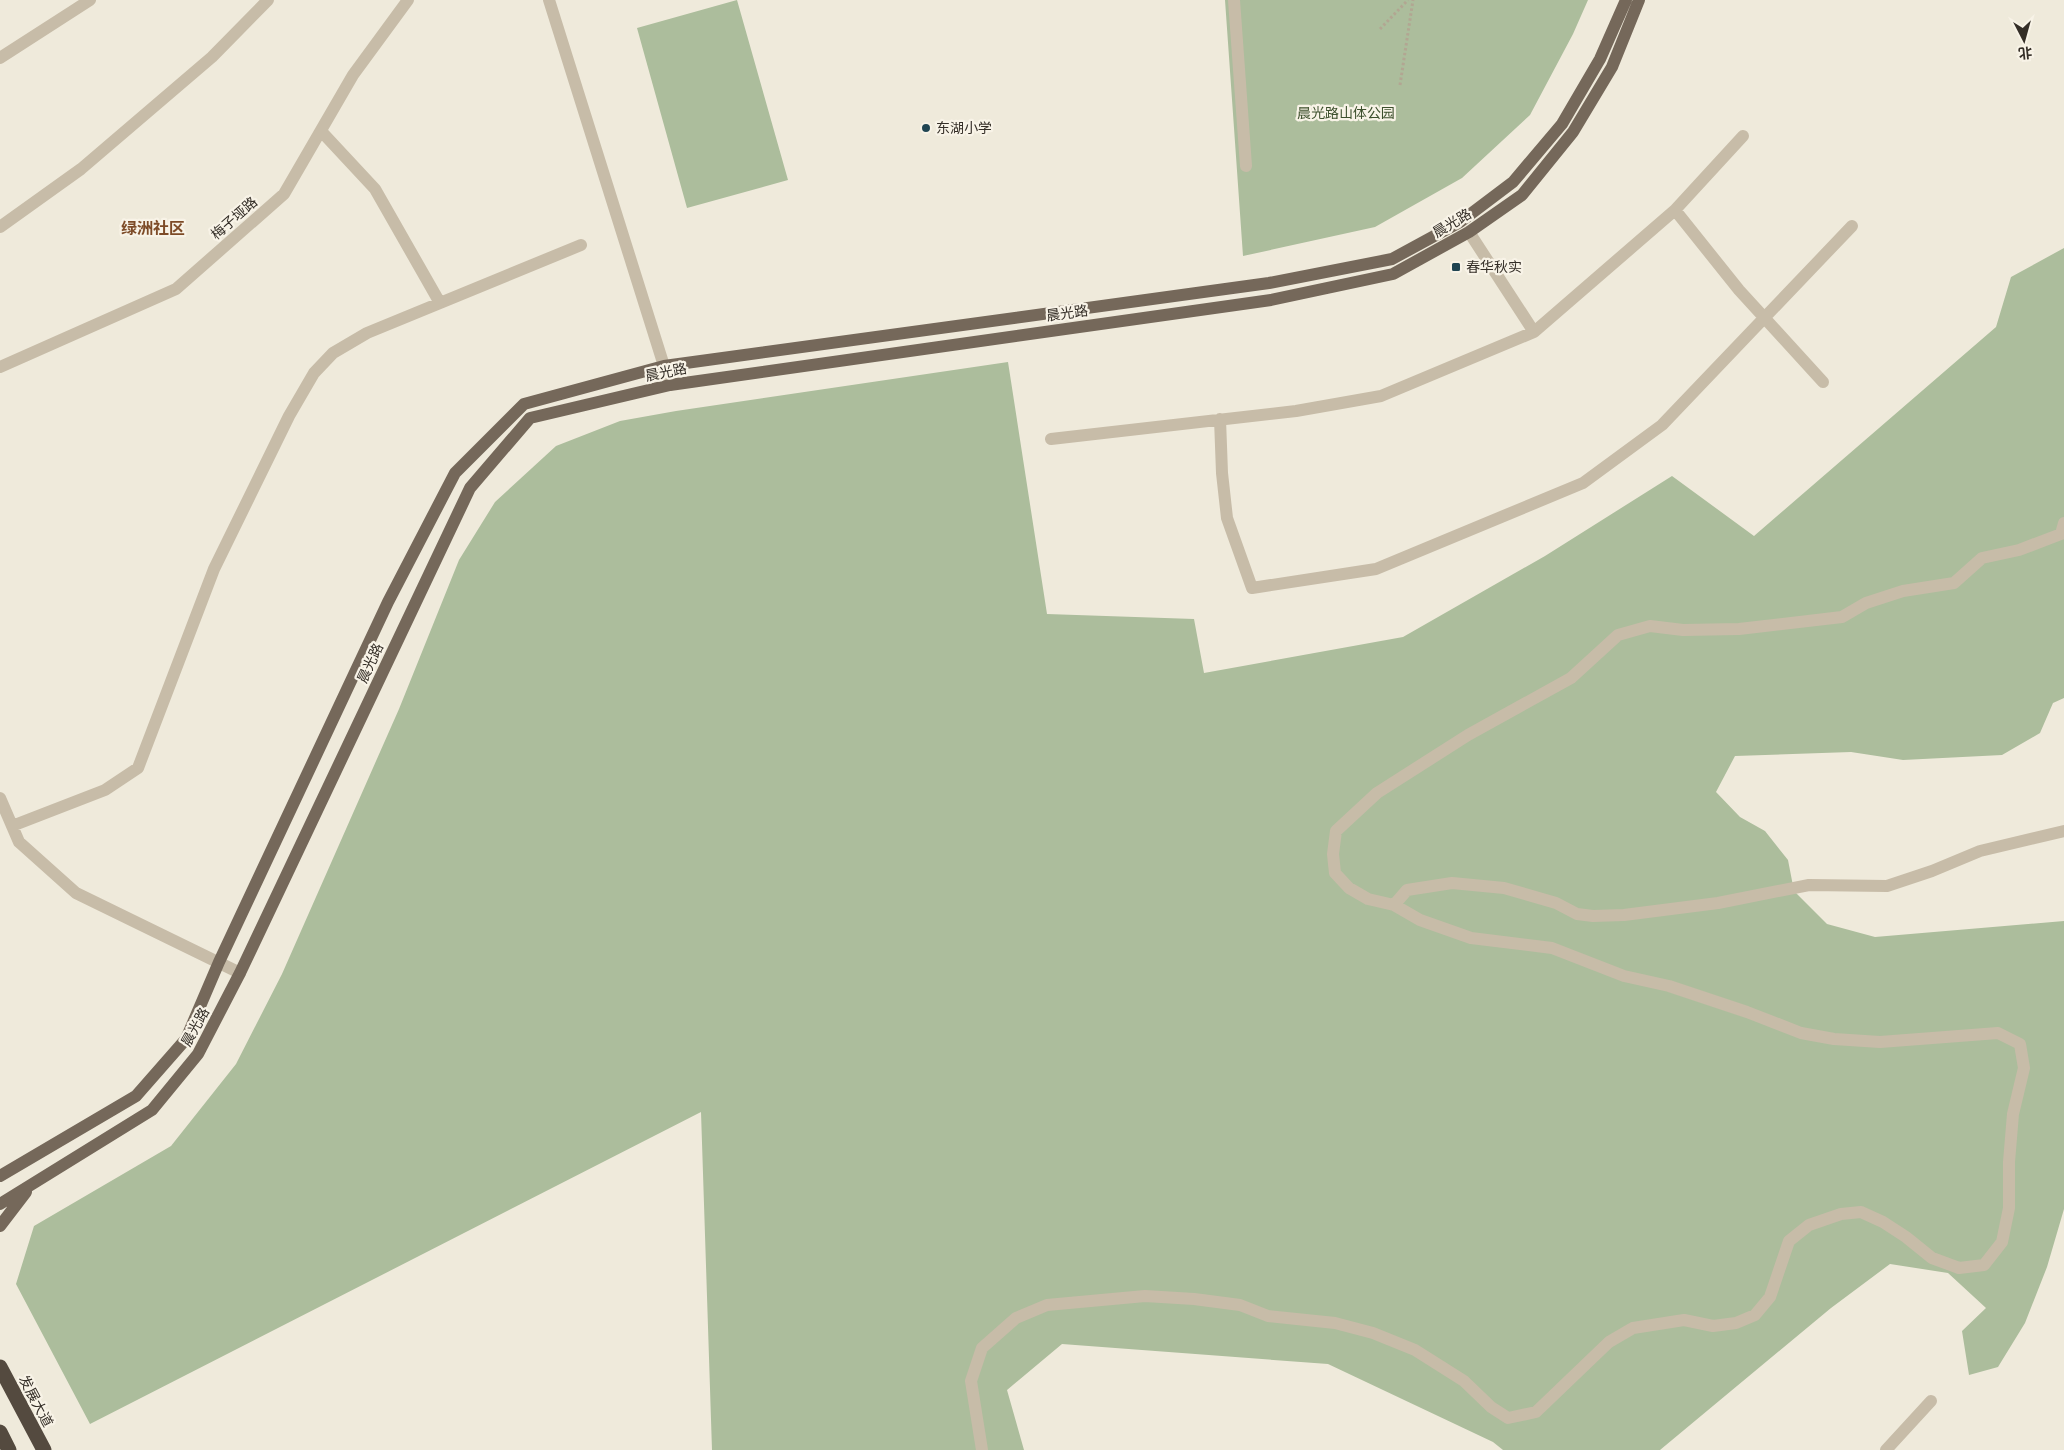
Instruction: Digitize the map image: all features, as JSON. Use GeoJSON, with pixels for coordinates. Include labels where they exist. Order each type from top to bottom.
{"type":"FeatureCollection","features":[{"type":"Feature","properties":{"kind":"highway","name":"发展大道"},"geometry":{"type":"LineString","coordinates":[[0,1366],[44,1450]]}},
{"type":"Feature","properties":{"kind":"highway"},"geometry":{"type":"LineString","coordinates":[[0,1432],[10,1450]]}},
{"type":"Feature","properties":{"kind":"main road","name":"晨光路"},"geometry":{"type":"LineString","coordinates":[[4,1171],[136,1096],[186,1038],[219,962],[388,602],[455,473],[524,404],[664,366],[1269,283],[1392,259],[1460,222],[1513,182],[1562,124],[1600,60],[1626,0]]}},
{"type":"Feature","properties":{"kind":"main road","name":"晨光路"},"geometry":{"type":"LineString","coordinates":[[0,1204],[152,1110],[198,1054],[240,973],[470,488],[530,418],[670,385],[1271,300],[1394,274],[1469,232],[1522,194],[1573,132],[1612,68],[1639,0]]}},
{"type":"Feature","properties":{"kind":"main road"},"geometry":{"type":"LineString","coordinates":[[0,1226],[34,1183]]}},
{"type":"Feature","properties":{"kind":"street"},"geometry":{"type":"LineString","coordinates":[[0,58],[90,0]]}},
{"type":"Feature","properties":{"kind":"street"},"geometry":{"type":"LineString","coordinates":[[0,227],[82,169],[212,57],[268,0]]}},
{"type":"Feature","properties":{"kind":"street","name":"梅子垭路"},"geometry":{"type":"LineString","coordinates":[[0,367],[176,289],[284,194],[353,75],[408,0]]}},
{"type":"Feature","properties":{"kind":"street"},"geometry":{"type":"LineString","coordinates":[[549,0],[670,385]]}},
{"type":"Feature","properties":{"kind":"street"},"geometry":{"type":"LineString","coordinates":[[1234,0],[1246,166]]}},
{"type":"Feature","properties":{"kind":"street"},"geometry":{"type":"LineString","coordinates":[[321,130],[375,189],[440,303]]}},
{"type":"Feature","properties":{"kind":"street"},"geometry":{"type":"LineString","coordinates":[[1051,438],[1296,411],[1380,396],[1534,332],[1675,210],[1743,136]]}},
{"type":"Feature","properties":{"kind":"street"},"geometry":{"type":"LineString","coordinates":[[1675,210],[1765,318],[1823,382]]}},
{"type":"Feature","properties":{"kind":"street"},"geometry":{"type":"LineString","coordinates":[[1220,419],[1222,473],[1227,518],[1252,588],[1376,569],[1583,483],[1662,425],[1852,226]]}},
{"type":"Feature","properties":{"kind":"street"},"geometry":{"type":"LineString","coordinates":[[1469,232],[1534,332]]}},
{"type":"Feature","properties":{"kind":"street"},"geometry":{"type":"LineString","coordinates":[[12,826],[105,790],[138,768],[214,569],[289,416],[314,374],[333,353],[367,333],[581,245]]}},
{"type":"Feature","properties":{"kind":"street"},"geometry":{"type":"LineString","coordinates":[[982,1450],[971,1381],[982,1348],[1016,1318],[1047,1305],[1145,1296],[1194,1299],[1240,1305],[1268,1316],[1342,1325],[1374,1333],[1415,1350],[1464,1381],[1491,1408],[1508,1418],[1536,1412],[1609,1342],[1633,1328],[1684,1320],[1713,1326],[1736,1323],[1755,1316],[1770,1297],[1789,1241],[1809,1225],[1841,1214],[1861,1212],[1883,1222],[1906,1237],[1932,1258],[1960,1268],[1984,1265],[2002,1242],[2009,1208],[2009,1162],[2013,1114],[2016,1095],[2024,1068],[2020,1044],[1998,1033],[1880,1042],[1834,1039],[1801,1033],[1747,1012],[1668,986],[1624,976],[1552,948],[1471,938],[1420,920],[1394,905],[1368,899],[1349,888],[1335,873],[1333,854],[1336,831],[1377,793],[1468,735],[1571,678],[1618,635],[1650,626],[1683,630],[1739,629],[1842,617],[1866,603],[1902,591],[1954,583],[1982,558],[2019,550],[2061,534],[2064,523]]}},
{"type":"Feature","properties":{"kind":"street"},"geometry":{"type":"LineString","coordinates":[[0,798],[19,842],[76,893],[240,973]]}},
{"type":"Feature","properties":{"kind":"street"},"geometry":{"type":"LineString","coordinates":[[1394,905],[1407,890],[1452,883],[1504,888],[1556,903],[1577,914],[1593,916],[1649,912],[1718,903],[1809,886],[1887,886],[1932,871],[1980,850],[2064,831]]}},
{"type":"Feature","properties":{"kind":"street"},"geometry":{"type":"LineString","coordinates":[[1886,1450],[1931,1401]]}},
{"type":"Feature","properties":{"kind":"path"},"geometry":{"type":"LineString","coordinates":[[1380,29],[1408,0]]}},
{"type":"Feature","properties":{"kind":"path"},"geometry":{"type":"LineString","coordinates":[[1400,85],[1413,0]]}},
{"type":"Feature","properties":{"kind":"green space"},"geometry":{"type":"Polygon","coordinates":[[[737,0],[788,180],[687,208],[637,28],[737,0]]]}},
{"type":"Feature","properties":{"kind":"green space","name":"晨光路山体公园"},"geometry":{"type":"Polygon","coordinates":[[[1225,0],[1588,0],[1573,34],[1530,115],[1462,178],[1375,227],[1243,256],[1225,0]]]}},
{"type":"Feature","properties":{"kind":"green space"},"geometry":{"type":"Polygon","coordinates":[[[2064,248],[2064,698],[2053,703],[2040,733],[2002,755],[1903,760],[1851,752],[1735,756],[1716,792],[1740,817],[1765,831],[1788,860],[1794,891],[1827,924],[1875,937],[2064,921],[2064,1209],[2047,1267],[2025,1323],[1998,1367],[1969,1375],[1962,1331],[1986,1308],[1948,1273],[1890,1264],[1831,1308],[1660,1450],[1503,1450],[1493,1442],[1328,1364],[1062,1344],[1007,1390],[1024,1450],[712,1450],[701,1112],[90,1424],[16,1284],[34,1226],[171,1146],[236,1064],[282,974],[399,709],[459,560],[495,502],[556,446],[620,421],[1008,362],[1047,614],[1194,619],[1204,673],[1403,637],[1545,556],[1672,476],[1754,536],[1996,327],[2011,277],[2064,248]]]}},
{"type":"Feature","properties":{"kind":"place","name":"东湖小学"},"geometry":{"type":"Point","coordinates":[926,128]}},
{"type":"Feature","properties":{"kind":"place","name":"春华秋实"},"geometry":{"type":"Point","coordinates":[1456,267]}},
{"type":"Feature","properties":{"kind":"district","name":"绿洲社区"},"geometry":{"type":"Point","coordinates":[153,228]}}]}
